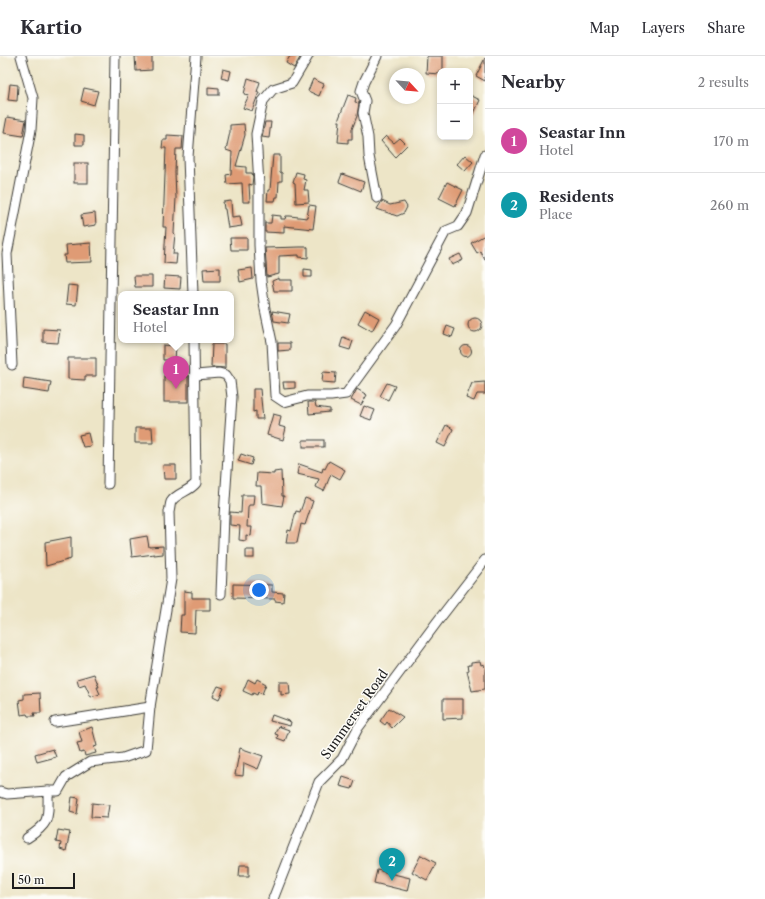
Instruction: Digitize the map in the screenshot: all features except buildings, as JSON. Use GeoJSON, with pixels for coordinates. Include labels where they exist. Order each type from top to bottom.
{"type":"FeatureCollection","features":[{"type":"Feature","properties":{"kind":"street"},"geometry":{"type":"LineString","coordinates":[[12,365],[7,254],[30,130],[33,98],[21,56]]}},
{"type":"Feature","properties":{"kind":"street"},"geometry":{"type":"LineString","coordinates":[[108,484],[115,56]]}},
{"type":"Feature","properties":{"kind":"street"},"geometry":{"type":"LineString","coordinates":[[193,291],[188,157],[196,56]]}},
{"type":"Feature","properties":{"kind":"street"},"geometry":{"type":"LineString","coordinates":[[308,56],[292,83],[273,89],[263,101],[256,134],[259,185],[259,245],[261,281],[272,342],[276,396],[284,402],[307,396],[331,396],[346,394],[396,325],[446,231],[458,226],[467,213],[485,155]]}},
{"type":"Feature","properties":{"kind":"street"},"geometry":{"type":"LineString","coordinates":[[377,56],[361,91],[365,101],[363,113],[377,198]]}},
{"type":"Feature","properties":{"kind":"street"},"geometry":{"type":"LineString","coordinates":[[0,792],[7,794],[58,791],[66,777],[90,762],[123,758],[146,750],[150,707],[171,579],[169,512],[171,502],[178,496],[192,489],[196,483],[196,375],[194,343]]}},
{"type":"Feature","properties":{"kind":"street"},"geometry":{"type":"LineString","coordinates":[[196,375],[219,373],[226,375],[230,381],[232,397],[224,516],[221,594]]}},
{"type":"Feature","properties":{"kind":"street","name":"Summerset Road"},"geometry":{"type":"LineString","coordinates":[[274,899],[319,782],[342,759],[358,728],[485,560]]}},
{"type":"Feature","properties":{"kind":"street"},"geometry":{"type":"LineString","coordinates":[[56,722],[150,707]]}},
{"type":"Feature","properties":{"kind":"street"},"geometry":{"type":"LineString","coordinates":[[27,838],[39,831],[47,820],[48,791]]}},
{"type":"Feature","properties":{"kind":"place","name":"Seastar Inn"},"geometry":{"type":"Point","coordinates":[176,389]}},
{"type":"Feature","properties":{"kind":"place","name":"Residents"},"geometry":{"type":"Point","coordinates":[392,881]}}]}
